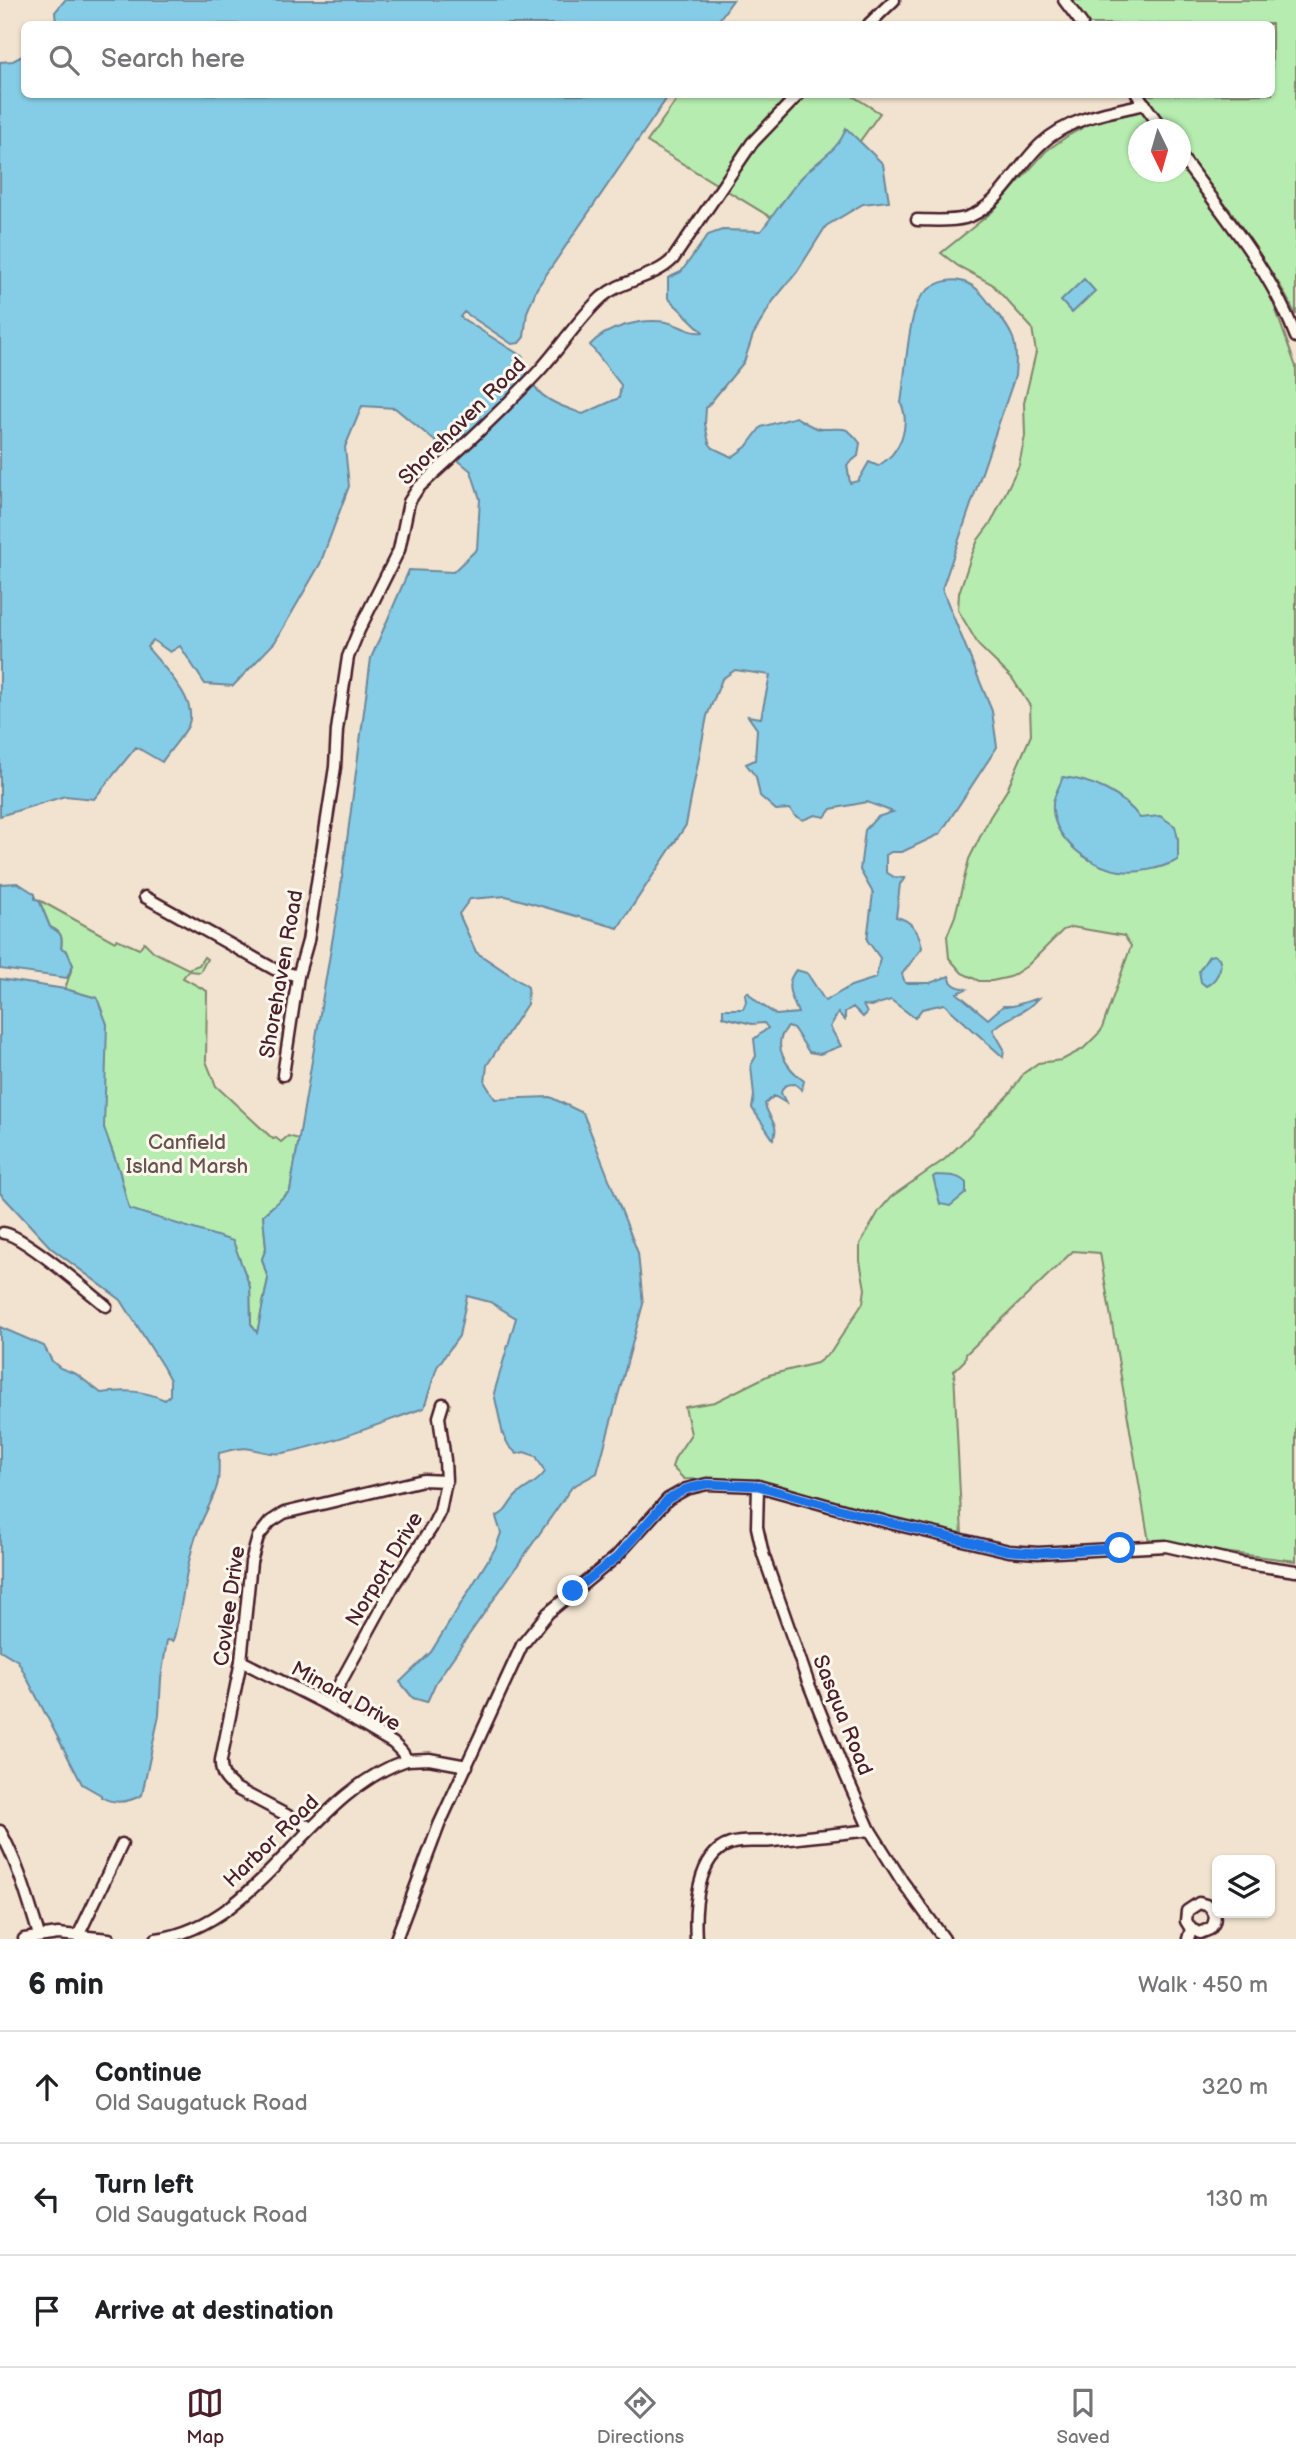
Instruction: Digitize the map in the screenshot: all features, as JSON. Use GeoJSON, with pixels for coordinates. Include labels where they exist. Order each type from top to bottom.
{"type":"FeatureCollection","features":[{"type":"Feature","properties":{"kind":"street"},"geometry":{"type":"LineString","coordinates":[[872,21],[894,0]]}},
{"type":"Feature","properties":{"kind":"street"},"geometry":{"type":"LineString","coordinates":[[1064,0],[1080,21]]}},
{"type":"Feature","properties":{"kind":"street","name":"Shorehaven Road"},"geometry":{"type":"LineString","coordinates":[[282,1075],[298,976],[308,941],[335,767],[337,730],[348,657],[400,550],[410,498],[540,371],[583,317],[605,295],[661,270],[673,260],[752,143],[795,98]]}},
{"type":"Feature","properties":{"kind":"street"},"geometry":{"type":"LineString","coordinates":[[1140,98],[1155,119]]}},
{"type":"Feature","properties":{"kind":"street"},"geometry":{"type":"LineString","coordinates":[[917,220],[962,219],[979,213],[1042,143],[1066,126],[1097,114],[1144,104]]}},
{"type":"Feature","properties":{"kind":"street"},"geometry":{"type":"LineString","coordinates":[[1191,169],[1268,278],[1283,304],[1296,337]]}},
{"type":"Feature","properties":{"kind":"street"},"geometry":{"type":"LineString","coordinates":[[145,897],[274,969],[298,976]]}},
{"type":"Feature","properties":{"kind":"street"},"geometry":{"type":"LineString","coordinates":[[1,1234],[8,1233],[20,1240],[106,1306]]}},
{"type":"Feature","properties":{"kind":"street","name":"Norport Drive"},"geometry":{"type":"LineString","coordinates":[[328,1705],[395,1583],[440,1511],[446,1481],[439,1417],[443,1404]]}},
{"type":"Feature","properties":{"kind":"street","name":"Covlee Drive"},"geometry":{"type":"LineString","coordinates":[[311,1828],[237,1789],[227,1781],[222,1772],[221,1760],[241,1661],[251,1562],[258,1537],[270,1522],[284,1513],[423,1480],[446,1481]]}},
{"type":"Feature","properties":{"kind":"street"},"geometry":{"type":"LineString","coordinates":[[396,1939],[439,1825],[517,1654],[530,1633],[548,1613],[617,1557],[668,1499],[686,1489],[707,1484],[758,1486],[890,1523],[1009,1551],[1038,1553],[1166,1546],[1241,1563],[1296,1571]]}},
{"type":"Feature","properties":{"kind":"street","name":"Sasqua Road"},"geometry":{"type":"LineString","coordinates":[[758,1486],[757,1527],[771,1580],[836,1751],[870,1830],[902,1881],[944,1939]]}},
{"type":"Feature","properties":{"kind":"street","name":"Minard Drive"},"geometry":{"type":"LineString","coordinates":[[241,1661],[328,1705],[393,1743],[407,1760],[429,1759],[467,1766]]}},
{"type":"Feature","properties":{"kind":"street","name":"Harbor Road"},"geometry":{"type":"LineString","coordinates":[[156,1939],[192,1929],[216,1918],[367,1778],[407,1760]]}},
{"type":"Feature","properties":{"kind":"street"},"geometry":{"type":"LineString","coordinates":[[696,1939],[700,1888],[706,1866],[726,1845],[870,1830]]}},
{"type":"Feature","properties":{"kind":"street"},"geometry":{"type":"LineString","coordinates":[[0,1831],[9,1847],[25,1891],[38,1936]]}},
{"type":"Feature","properties":{"kind":"street"},"geometry":{"type":"LineString","coordinates":[[78,1936],[122,1844]]}},
{"type":"Feature","properties":{"kind":"street"},"geometry":{"type":"LineString","coordinates":[[24,1939],[38,1936],[109,1939]]}},
{"type":"Feature","properties":{"kind":"green space"},"geometry":{"type":"Polygon","coordinates":[[[1069,0],[1296,0],[1296,315],[1281,287],[1231,211],[1191,165],[1191,119],[1152,119],[1136,98],[1275,98],[1275,21],[1084,21],[1069,0]]]}},
{"type":"Feature","properties":{"kind":"green space"},"geometry":{"type":"Polygon","coordinates":[[[678,98],[856,98],[880,113],[795,232],[647,142],[678,98]]]}},
{"type":"Feature","properties":{"kind":"green space"},"geometry":{"type":"Polygon","coordinates":[[[1143,111],[1149,119],[1128,119],[1128,182],[1191,182],[1191,175],[1265,280],[1296,367],[1296,1561],[1222,1552],[1175,1542],[1149,1542],[1100,1253],[1073,1251],[966,1354],[965,1360],[954,1371],[962,1536],[911,1525],[756,1480],[684,1479],[672,1467],[691,1434],[685,1407],[715,1402],[769,1375],[817,1363],[831,1352],[863,1303],[865,1289],[860,1244],[879,1211],[891,1197],[945,1159],[965,1140],[1010,1093],[1024,1073],[1038,1063],[1062,1060],[1083,1049],[1101,1031],[1131,946],[1124,936],[1072,927],[1063,930],[1027,966],[1010,977],[979,981],[962,973],[949,958],[947,936],[955,916],[969,859],[1007,790],[1031,735],[1030,706],[1012,678],[979,646],[958,610],[959,593],[972,554],[978,540],[992,521],[1019,465],[1025,436],[1024,403],[1036,352],[1032,328],[992,284],[958,266],[941,253],[992,212],[1046,151],[1093,122],[1143,111]]]}},
{"type":"Feature","properties":{"kind":"green space","name":"Canfield Island Marsh"},"geometry":{"type":"Polygon","coordinates":[[[39,900],[115,942],[117,939],[139,949],[144,942],[154,952],[188,969],[199,965],[204,957],[207,959],[200,972],[188,971],[183,978],[207,991],[206,1061],[216,1086],[273,1139],[281,1142],[288,1136],[299,1139],[290,1191],[263,1215],[266,1248],[262,1259],[268,1279],[257,1334],[251,1324],[250,1287],[233,1242],[129,1209],[104,1128],[97,998],[65,989],[73,965],[61,948],[60,935],[50,927],[39,900]]]}},
{"type":"Feature","properties":{"kind":"water"},"geometry":{"type":"Polygon","coordinates":[[[65,0],[733,0],[718,21],[56,21],[55,12],[65,0]]]}},
{"type":"Feature","properties":{"kind":"water"},"geometry":{"type":"Polygon","coordinates":[[[21,57],[21,98],[667,98],[537,288],[527,312],[524,337],[519,343],[512,344],[464,312],[460,317],[523,357],[521,362],[527,374],[544,397],[583,414],[619,398],[621,385],[590,345],[605,333],[646,321],[666,322],[693,332],[703,332],[668,298],[668,278],[681,272],[708,235],[722,230],[761,231],[802,177],[838,143],[846,128],[883,164],[889,201],[863,204],[826,226],[797,272],[773,301],[753,335],[744,362],[706,408],[705,424],[709,443],[713,448],[732,457],[746,447],[761,427],[796,417],[821,429],[847,430],[860,443],[858,456],[847,465],[850,483],[858,481],[869,462],[878,466],[886,461],[902,439],[905,421],[901,403],[913,317],[921,297],[931,288],[949,280],[963,281],[980,292],[1007,327],[1016,352],[1015,376],[942,589],[992,711],[997,747],[940,834],[902,852],[886,855],[886,872],[894,877],[905,878],[900,884],[896,917],[907,921],[914,928],[922,948],[902,974],[905,983],[930,983],[949,976],[951,982],[966,989],[957,993],[988,1019],[1003,1006],[1013,1006],[1039,998],[993,1030],[1004,1049],[1003,1057],[944,1004],[922,1009],[915,1018],[891,1000],[871,1006],[863,1005],[867,1013],[863,1017],[853,1007],[845,1012],[845,1020],[838,1013],[830,1027],[841,1046],[820,1054],[809,1052],[794,1029],[788,1027],[780,1041],[780,1049],[792,1070],[804,1081],[802,1090],[795,1084],[784,1087],[781,1093],[786,1103],[774,1096],[765,1104],[775,1125],[773,1139],[752,1108],[754,1096],[751,1065],[756,1056],[754,1039],[768,1028],[764,1023],[752,1024],[723,1017],[723,1009],[743,1009],[745,994],[748,992],[776,1015],[798,1013],[789,986],[796,970],[807,973],[825,1001],[851,986],[876,978],[880,958],[867,940],[873,893],[860,870],[865,830],[877,817],[893,812],[867,802],[831,809],[825,817],[815,815],[803,820],[795,816],[790,809],[776,810],[760,796],[756,777],[746,764],[755,760],[757,729],[748,716],[761,718],[770,675],[735,670],[722,679],[707,716],[686,825],[618,928],[506,896],[470,899],[459,914],[476,952],[528,987],[527,1004],[487,1065],[485,1083],[495,1099],[550,1097],[583,1113],[638,1253],[643,1304],[597,1473],[572,1487],[436,1682],[427,1702],[413,1698],[400,1682],[431,1652],[496,1547],[501,1533],[496,1517],[545,1472],[536,1456],[524,1452],[517,1454],[509,1446],[503,1435],[494,1393],[516,1318],[490,1302],[467,1296],[459,1336],[437,1367],[424,1408],[354,1433],[283,1453],[243,1448],[219,1453],[217,1486],[192,1549],[173,1641],[167,1640],[159,1715],[142,1795],[122,1802],[101,1797],[82,1784],[18,1661],[0,1650],[0,1327],[44,1346],[52,1361],[60,1368],[76,1374],[101,1393],[134,1392],[165,1400],[170,1395],[170,1380],[121,1300],[51,1248],[0,1193],[0,979],[65,989],[97,998],[107,1024],[104,1128],[129,1209],[233,1241],[250,1287],[251,1324],[257,1333],[268,1279],[262,1259],[266,1248],[263,1215],[290,1191],[339,901],[371,658],[409,570],[453,572],[477,549],[480,499],[471,471],[395,408],[362,406],[345,447],[349,486],[320,564],[275,642],[233,686],[205,684],[180,646],[170,652],[153,640],[147,647],[184,695],[190,716],[186,730],[162,762],[136,747],[94,799],[65,796],[0,816],[0,62],[13,61],[21,57]]]}},
{"type":"Feature","properties":{"kind":"water"},"geometry":{"type":"Polygon","coordinates":[[[1084,279],[1095,291],[1072,313],[1061,301],[1084,279]]]}},
{"type":"Feature","properties":{"kind":"water"},"geometry":{"type":"Polygon","coordinates":[[[1063,777],[1085,781],[1106,790],[1125,802],[1140,818],[1160,816],[1175,826],[1178,860],[1150,870],[1127,872],[1108,868],[1084,857],[1065,838],[1054,816],[1053,803],[1063,777]]]}},
{"type":"Feature","properties":{"kind":"water"},"geometry":{"type":"Polygon","coordinates":[[[18,883],[35,894],[50,927],[60,935],[61,948],[67,951],[73,965],[67,978],[0,969],[0,884],[18,883]]]}},
{"type":"Feature","properties":{"kind":"water"},"geometry":{"type":"Polygon","coordinates":[[[1209,956],[1219,958],[1219,970],[1206,986],[1201,982],[1199,971],[1209,956]]]}},
{"type":"Feature","properties":{"kind":"water"},"geometry":{"type":"Polygon","coordinates":[[[936,1175],[963,1180],[966,1183],[966,1193],[950,1206],[940,1204],[933,1177],[936,1175]]]}},
{"type":"Feature","properties":{"kind":"route"},"geometry":{"type":"LineString","coordinates":[[573,1591],[617,1557],[668,1499],[686,1489],[707,1484],[758,1486],[890,1523],[1009,1551],[1038,1553],[1120,1548]]}}]}
